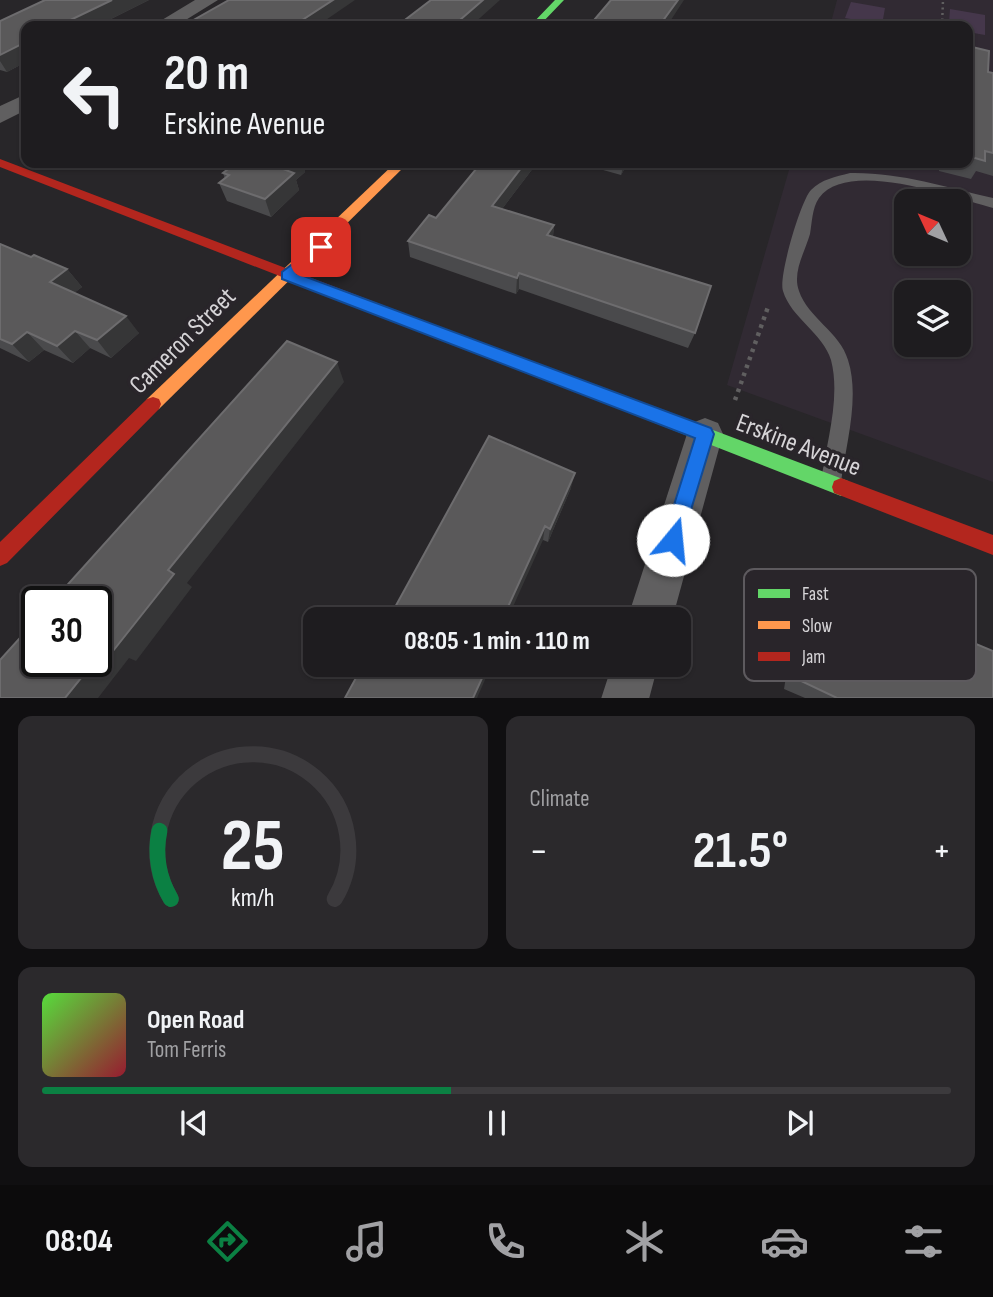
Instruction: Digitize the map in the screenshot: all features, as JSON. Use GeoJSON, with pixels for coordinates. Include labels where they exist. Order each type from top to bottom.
{"type":"FeatureCollection","features":[{"type":"Feature","properties":{"kind":"street"},"geometry":{"type":"LineString","coordinates":[[171,21],[209,0]]}},
{"type":"Feature","properties":{"kind":"street"},"geometry":{"type":"LineString","coordinates":[[539,21],[560,0]]}},
{"type":"Feature","properties":{"kind":"street"},"geometry":{"type":"LineString","coordinates":[[0,116],[21,104]]}},
{"type":"Feature","properties":{"kind":"street","name":"Erskine Avenue"},"geometry":{"type":"LineString","coordinates":[[0,163],[287,276],[993,545]]}},
{"type":"Feature","properties":{"kind":"street","name":"Cameron Street"},"geometry":{"type":"LineString","coordinates":[[0,556],[258,300],[321,247],[397,168]]}},
{"type":"Feature","properties":{"kind":"street"},"geometry":{"type":"LineString","coordinates":[[653,607],[705,434]]}},
{"type":"Feature","properties":{"kind":"street"},"geometry":{"type":"LineString","coordinates":[[625,698],[631,677]]}},
{"type":"Feature","properties":{"kind":"lane"},"geometry":{"type":"LineString","coordinates":[[831,482],[843,382],[840,360],[832,342],[794,297],[789,281],[815,194],[832,181],[859,176],[887,178],[993,203]]}},
{"type":"Feature","properties":{"kind":"path"},"geometry":{"type":"LineString","coordinates":[[942,21],[943,0]]}},
{"type":"Feature","properties":{"kind":"shaded area"},"geometry":{"type":"Polygon","coordinates":[[[837,0],[993,0],[993,482],[727,385],[790,168],[973,168],[973,21],[831,21],[837,0]]]}},
{"type":"Feature","properties":{"kind":"shaded area"},"geometry":{"type":"Polygon","coordinates":[[[851,2],[885,8],[883,21],[845,18],[851,2]]]}},
{"type":"Feature","properties":{"kind":"shaded area"},"geometry":{"type":"Polygon","coordinates":[[[950,9],[985,15],[985,35],[973,33],[973,21],[949,21],[950,9]]]}},
{"type":"Feature","properties":{"kind":"building"},"geometry":{"type":"Polygon","coordinates":[[[45,0],[112,0],[68,21],[21,21],[21,44],[0,55],[0,21],[45,0]]]}},
{"type":"Feature","properties":{"kind":"building"},"geometry":{"type":"Polygon","coordinates":[[[229,0],[333,0],[301,21],[192,21],[229,0]]]}},
{"type":"Feature","properties":{"kind":"building"},"geometry":{"type":"Polygon","coordinates":[[[431,0],[483,0],[459,21],[404,21],[431,0]]]}},
{"type":"Feature","properties":{"kind":"building"},"geometry":{"type":"Polygon","coordinates":[[[611,0],[678,0],[663,21],[593,21],[611,0]]]}},
{"type":"Feature","properties":{"kind":"building"},"geometry":{"type":"Polygon","coordinates":[[[973,47],[989,51],[988,72],[993,73],[993,153],[985,151],[985,161],[973,157],[973,47]]]}},
{"type":"Feature","properties":{"kind":"building"},"geometry":{"type":"Polygon","coordinates":[[[230,168],[284,168],[294,173],[265,199],[219,183],[229,175],[223,173],[230,168]]]}},
{"type":"Feature","properties":{"kind":"building"},"geometry":{"type":"Polygon","coordinates":[[[477,168],[521,168],[492,206],[554,225],[547,235],[711,286],[695,333],[519,273],[517,278],[408,241],[429,215],[436,218],[477,168]]]}},
{"type":"Feature","properties":{"kind":"building"},"geometry":{"type":"Polygon","coordinates":[[[0,244],[67,269],[50,282],[126,316],[97,340],[75,331],[57,346],[27,332],[12,344],[0,339],[0,244]]]}},
{"type":"Feature","properties":{"kind":"building"},"geometry":{"type":"Polygon","coordinates":[[[287,341],[337,362],[168,570],[174,574],[113,651],[112,586],[66,586],[287,341]]]}},
{"type":"Feature","properties":{"kind":"building"},"geometry":{"type":"Polygon","coordinates":[[[489,436],[575,473],[550,529],[545,526],[508,607],[395,607],[489,436]]]}},
{"type":"Feature","properties":{"kind":"building"},"geometry":{"type":"Polygon","coordinates":[[[21,637],[21,677],[82,677],[65,698],[0,698],[0,660],[21,637]]]}},
{"type":"Feature","properties":{"kind":"building"},"geometry":{"type":"Polygon","coordinates":[[[976,644],[993,651],[993,698],[837,698],[801,681],[976,681],[976,644]]]}},
{"type":"Feature","properties":{"kind":"building"},"geometry":{"type":"Polygon","coordinates":[[[356,677],[483,677],[473,698],[345,698],[356,677]]]}},
{"type":"Feature","properties":{"kind":"traffic: fast"},"geometry":{"type":"LineString","coordinates":[[539,21],[560,0]]}},
{"type":"Feature","properties":{"kind":"traffic: fast"},"geometry":{"type":"LineString","coordinates":[[456,339],[841,487]]}},
{"type":"Feature","properties":{"kind":"traffic: slow"},"geometry":{"type":"LineString","coordinates":[[153,404],[397,168]]}},
{"type":"Feature","properties":{"kind":"traffic: jam"},"geometry":{"type":"LineString","coordinates":[[0,163],[456,339]]}},
{"type":"Feature","properties":{"kind":"traffic: jam"},"geometry":{"type":"LineString","coordinates":[[0,556],[153,404]]}},
{"type":"Feature","properties":{"kind":"traffic: jam"},"geometry":{"type":"LineString","coordinates":[[841,487],[993,545]]}},
{"type":"Feature","properties":{"kind":"route"},"geometry":{"type":"LineString","coordinates":[[321,247],[287,276],[705,434],[673,540]]}}]}
